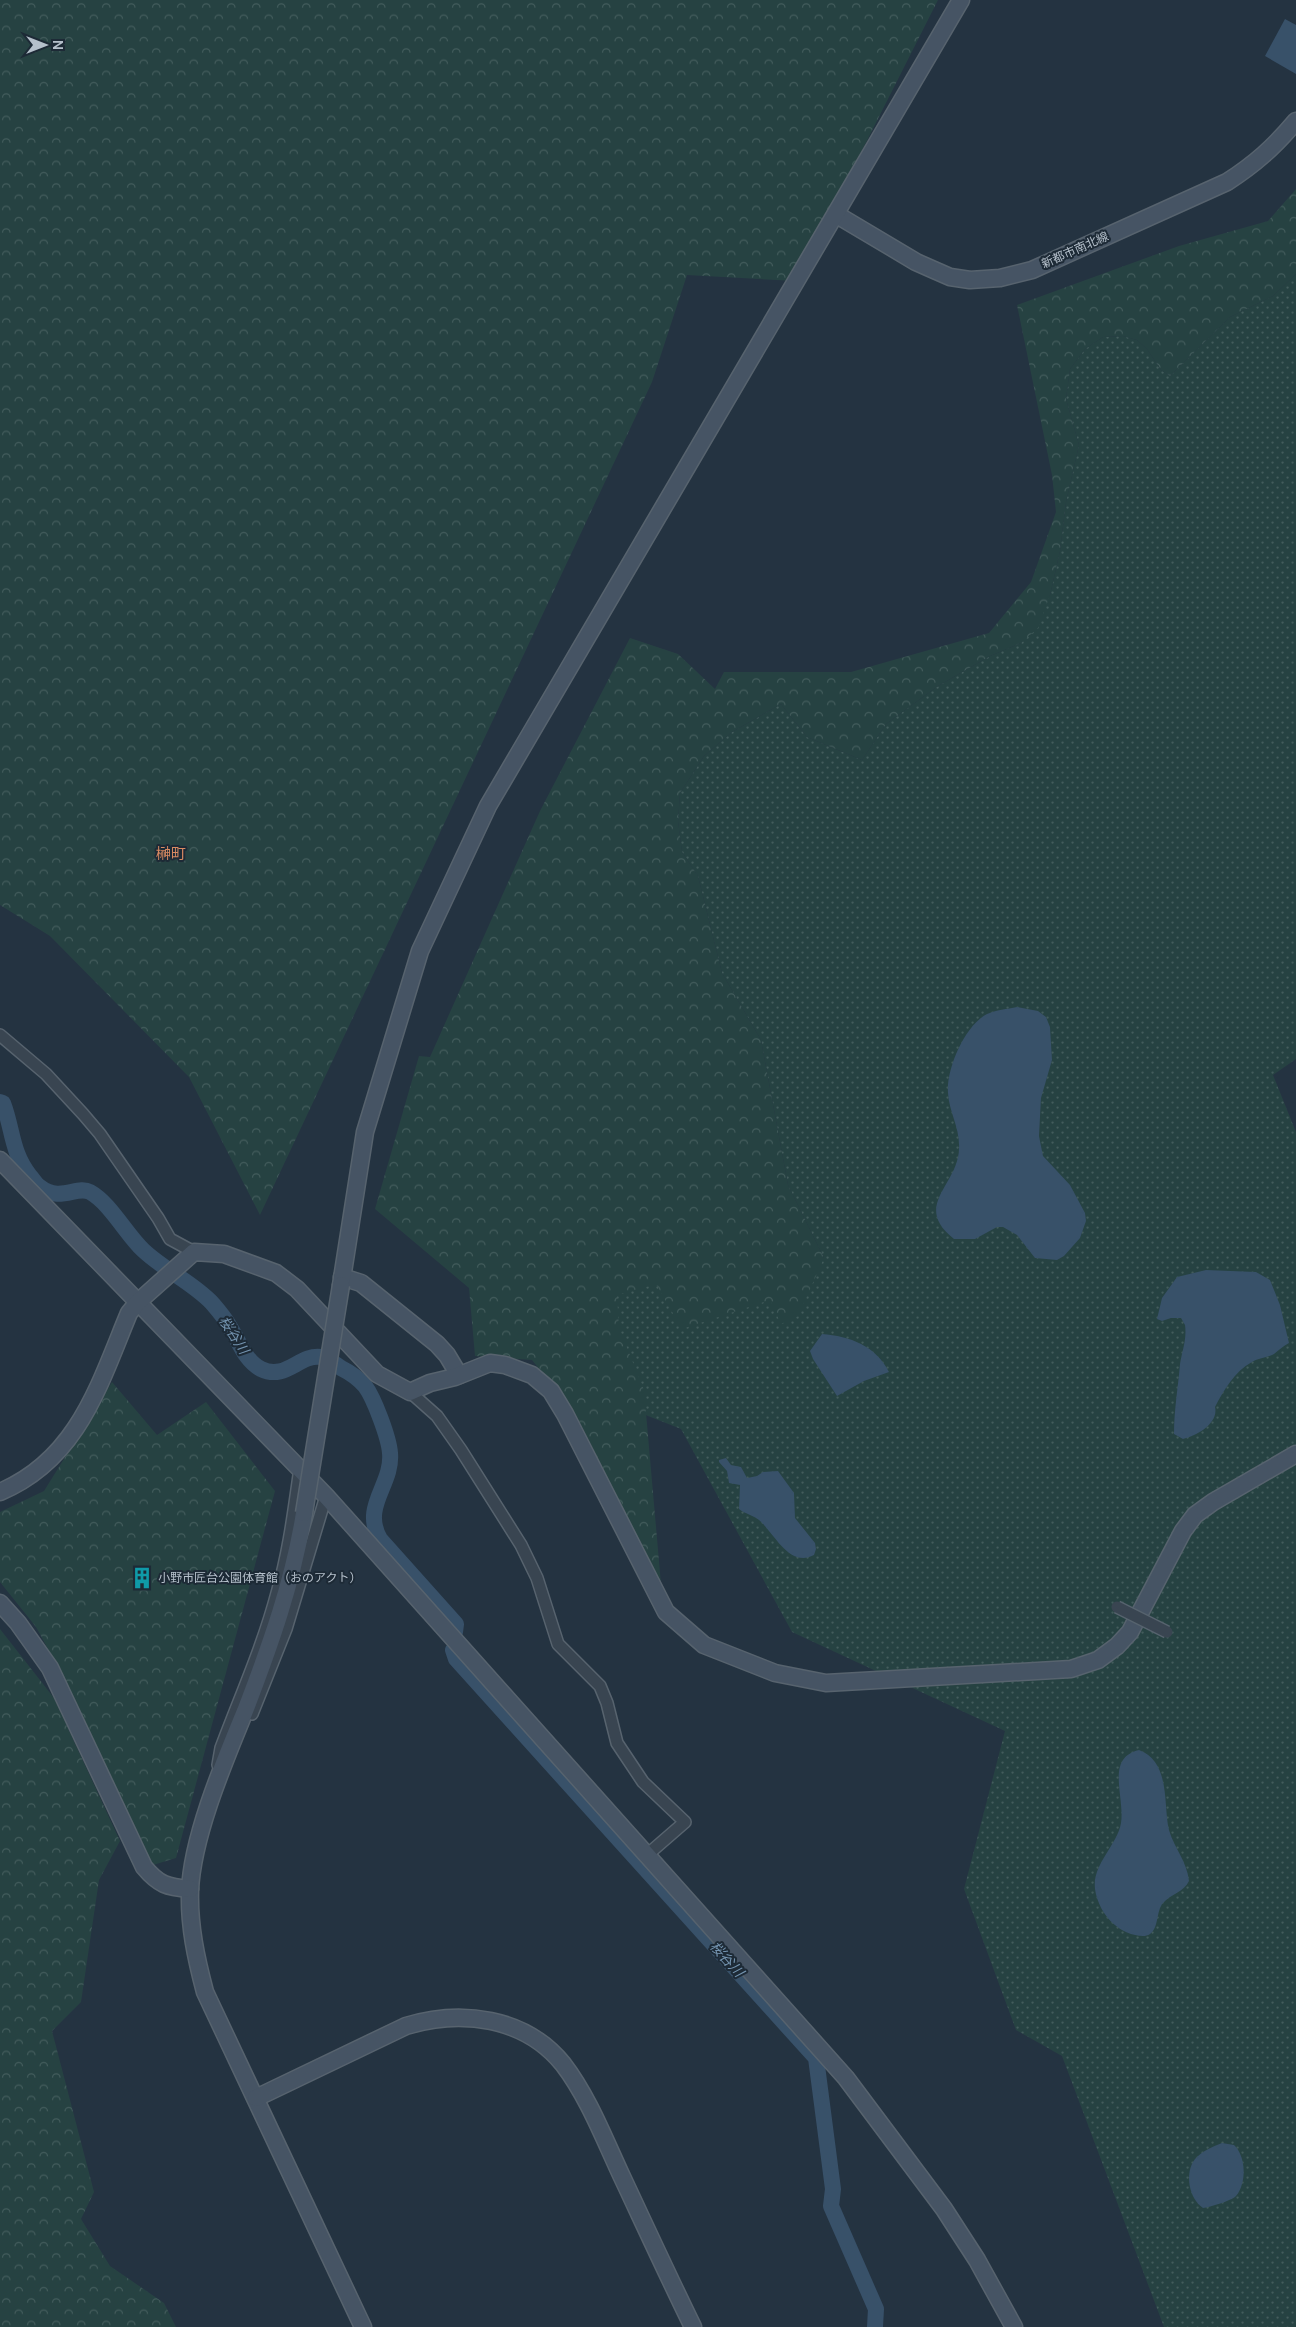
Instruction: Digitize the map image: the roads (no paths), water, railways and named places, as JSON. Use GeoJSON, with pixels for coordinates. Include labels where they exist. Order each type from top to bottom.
{"type":"FeatureCollection","features":[{"type":"Feature","properties":{"kind":"street"},"geometry":{"type":"LineString","coordinates":[[363,2327],[205,1992],[196,1958],[191,1924],[190,1890],[196,1849],[214,1792],[275,1630],[289,1586],[304,1512],[365,1132],[424,943],[488,806],[837,215],[961,0]]}},
{"type":"Feature","properties":{"kind":"street","name":"新都市南北線"},"geometry":{"type":"LineString","coordinates":[[837,215],[916,262],[950,276],[970,280],[1016,276],[1227,182],[1254,164],[1277,144],[1296,121]]}},
{"type":"Feature","properties":{"kind":"street"},"geometry":{"type":"LineString","coordinates":[[0,1035],[46,1074],[100,1134],[170,1238],[194,1252],[224,1254],[276,1273],[297,1289],[377,1374],[410,1392],[437,1416],[461,1450],[521,1545],[537,1578],[558,1644],[600,1686],[607,1703],[618,1743],[643,1782],[684,1822],[647,1855]]}},
{"type":"Feature","properties":{"kind":"street"},"geometry":{"type":"LineString","coordinates":[[0,1160],[326,1496],[846,2078],[944,2209],[977,2260],[1014,2327]]}},
{"type":"Feature","properties":{"kind":"street"},"geometry":{"type":"LineString","coordinates":[[0,1492],[34,1472],[60,1450],[72,1436],[86,1413],[129,1313],[138,1302],[194,1252]]}},
{"type":"Feature","properties":{"kind":"street"},"geometry":{"type":"LineString","coordinates":[[341,1281],[361,1284],[437,1344],[447,1355],[459,1375]]}},
{"type":"Feature","properties":{"kind":"street"},"geometry":{"type":"LineString","coordinates":[[410,1392],[430,1383],[459,1375],[490,1363],[505,1365],[532,1375],[551,1391],[565,1414],[650,1584],[666,1612],[704,1646],[775,1673],[826,1683],[1071,1669],[1098,1660],[1117,1646],[1130,1632],[1183,1531],[1195,1515],[1213,1502],[1296,1454]]}},
{"type":"Feature","properties":{"kind":"street"},"geometry":{"type":"LineString","coordinates":[[214,1792],[221,1748],[265,1633],[277,1593],[288,1548],[300,1468]]}},
{"type":"Feature","properties":{"kind":"street"},"geometry":{"type":"LineString","coordinates":[[214,1792],[236,1752],[277,1653],[326,1496]]}},
{"type":"Feature","properties":{"kind":"street"},"geometry":{"type":"LineString","coordinates":[[0,1603],[18,1623],[50,1668],[144,1867],[156,1880],[170,1887],[190,1890]]}},
{"type":"Feature","properties":{"kind":"street"},"geometry":{"type":"LineString","coordinates":[[1117,1607],[1168,1632]]}},
{"type":"Feature","properties":{"kind":"street"},"geometry":{"type":"LineString","coordinates":[[256,2098],[406,2026],[425,2020],[461,2017],[491,2020],[532,2037],[547,2048],[562,2064],[586,2100],[693,2327]]}},
{"type":"Feature","properties":{"kind":"water"},"geometry":{"type":"Polygon","coordinates":[[[1285,19],[1296,25],[1296,74],[1265,56],[1285,19]]]}},
{"type":"Feature","properties":{"kind":"water"},"geometry":{"type":"Polygon","coordinates":[[[1017,1007],[1038,1011],[1046,1017],[1050,1027],[1052,1060],[1041,1098],[1039,1136],[1043,1156],[1070,1185],[1085,1213],[1086,1221],[1080,1238],[1064,1256],[1057,1260],[1035,1258],[1017,1235],[1003,1227],[997,1227],[975,1239],[954,1239],[942,1227],[937,1216],[937,1205],[940,1195],[957,1161],[959,1148],[958,1134],[948,1093],[950,1072],[958,1049],[971,1028],[987,1014],[1017,1007]]]}},
{"type":"Feature","properties":{"kind":"water"},"geometry":{"type":"Polygon","coordinates":[[[1206,1270],[1256,1272],[1270,1280],[1280,1305],[1289,1343],[1274,1354],[1254,1361],[1240,1371],[1230,1382],[1218,1401],[1215,1407],[1214,1418],[1206,1428],[1183,1439],[1174,1434],[1175,1408],[1185,1325],[1181,1318],[1171,1318],[1162,1321],[1157,1319],[1162,1298],[1177,1277],[1206,1270]]]}},
{"type":"Feature","properties":{"kind":"water"},"geometry":{"type":"Polygon","coordinates":[[[822,1334],[842,1337],[861,1344],[877,1355],[889,1372],[864,1381],[837,1396],[813,1359],[810,1351],[822,1334]]]}},
{"type":"Feature","properties":{"kind":"water"},"geometry":{"type":"Polygon","coordinates":[[[726,1458],[731,1465],[741,1467],[747,1478],[757,1476],[763,1472],[778,1471],[794,1493],[795,1518],[815,1543],[814,1555],[805,1558],[797,1557],[790,1553],[783,1548],[759,1520],[739,1509],[740,1485],[729,1483],[727,1471],[719,1462],[719,1460],[726,1458]]]}},
{"type":"Feature","properties":{"kind":"water"},"geometry":{"type":"Polygon","coordinates":[[[1139,1750],[1149,1756],[1161,1774],[1169,1830],[1186,1867],[1189,1881],[1184,1888],[1163,1903],[1159,1910],[1155,1928],[1148,1935],[1143,1936],[1127,1932],[1113,1924],[1099,1904],[1095,1889],[1097,1871],[1115,1840],[1121,1823],[1119,1769],[1122,1761],[1129,1754],[1139,1750]]]}},
{"type":"Feature","properties":{"kind":"water"},"geometry":{"type":"Polygon","coordinates":[[[1222,2143],[1234,2145],[1241,2156],[1244,2170],[1240,2191],[1233,2198],[1220,2204],[1203,2208],[1194,2199],[1191,2192],[1190,2171],[1198,2156],[1207,2149],[1222,2143]]]}},
{"type":"Feature","properties":{"kind":"waterway","name":"桜谷川"},"geometry":{"type":"LineString","coordinates":[[0,1102],[3,1103],[19,1158],[37,1185],[47,1192],[54,1194],[85,1190],[97,1197],[143,1250],[212,1303],[255,1365],[270,1372],[278,1372],[306,1359],[321,1357],[351,1374],[365,1386],[373,1399],[387,1438],[390,1453],[390,1465],[376,1506],[374,1516],[375,1527],[380,1539],[456,1624],[455,1632]]}},
{"type":"Feature","properties":{"kind":"waterway","name":"桜谷川"},"geometry":{"type":"LineString","coordinates":[[453,1650],[456,1659],[816,2058],[833,2189],[831,2206],[876,2309],[875,2327]]}},
{"type":"Feature","properties":{"kind":"place","name":"小野市匠台公園体育館（おのアクト）"},"geometry":{"type":"Point","coordinates":[142,1578]}},
{"type":"Feature","properties":{"kind":"district","name":"榊町"},"geometry":{"type":"Point","coordinates":[171,854]}}]}
